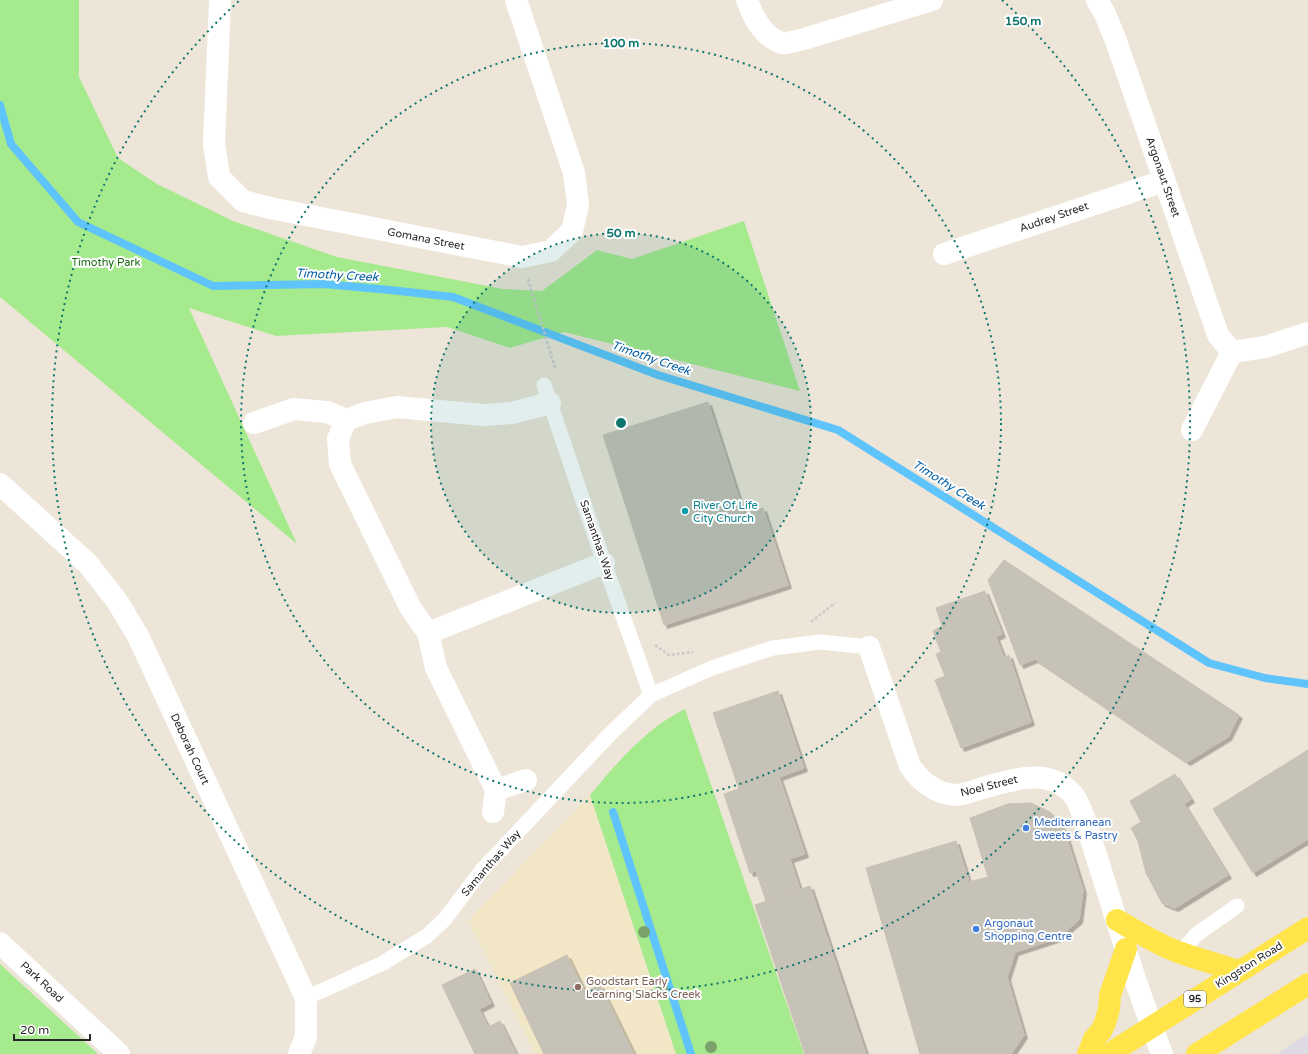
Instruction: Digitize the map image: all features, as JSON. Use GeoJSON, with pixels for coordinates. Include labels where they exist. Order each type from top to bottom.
{"type":"FeatureCollection","features":[{"type":"Feature","properties":{"kind":"main road"},"geometry":{"type":"LineString","coordinates":[[1117,920],[1155,942],[1180,953],[1238,971]]}},
{"type":"Feature","properties":{"kind":"main road","name":"Kingston Road"},"geometry":{"type":"LineString","coordinates":[[1109,1054],[1308,928]]}},
{"type":"Feature","properties":{"kind":"main road"},"geometry":{"type":"LineString","coordinates":[[1088,1054],[1094,1039],[1101,1031],[1105,1023],[1109,1009],[1110,995],[1126,950]]}},
{"type":"Feature","properties":{"kind":"main road"},"geometry":{"type":"LineString","coordinates":[[1197,1054],[1223,1046],[1308,984]]}},
{"type":"Feature","properties":{"kind":"street","name":"Gomana Street"},"geometry":{"type":"LineString","coordinates":[[220,0],[214,144],[219,177],[243,201],[270,208],[522,257],[551,252],[572,231],[578,205],[574,173],[516,0]]}},
{"type":"Feature","properties":{"kind":"street"},"geometry":{"type":"LineString","coordinates":[[747,0],[754,18],[769,36],[784,43],[804,39],[932,0]]}},
{"type":"Feature","properties":{"kind":"street","name":"Argonaut Street"},"geometry":{"type":"LineString","coordinates":[[1097,0],[1105,14],[1116,41],[1218,335],[1232,352]]}},
{"type":"Feature","properties":{"kind":"street","name":"Audrey Street"},"geometry":{"type":"LineString","coordinates":[[944,254],[1164,181]]}},
{"type":"Feature","properties":{"kind":"street"},"geometry":{"type":"LineString","coordinates":[[1192,430],[1232,352],[1265,347],[1308,333]]}},
{"type":"Feature","properties":{"kind":"street"},"geometry":{"type":"LineString","coordinates":[[254,423],[294,409],[327,412],[346,420],[365,413],[397,407],[483,415],[512,413],[547,394]]}},
{"type":"Feature","properties":{"kind":"street"},"geometry":{"type":"LineString","coordinates":[[346,420],[338,439],[340,464],[410,607],[428,633],[436,668],[496,790],[493,812]]}},
{"type":"Feature","properties":{"kind":"street","name":"Deborah Court"},"geometry":{"type":"LineString","coordinates":[[0,484],[88,564],[117,601],[138,636],[306,998],[306,1037],[299,1054]]}},
{"type":"Feature","properties":{"kind":"street"},"geometry":{"type":"LineString","coordinates":[[428,633],[604,562]]}},
{"type":"Feature","properties":{"kind":"street","name":"Noel Street"},"geometry":{"type":"LineString","coordinates":[[869,647],[910,766],[916,775],[932,788],[956,795],[1016,779],[1037,777],[1054,780],[1066,787],[1074,796],[1085,820],[1126,950],[1162,1054]]}},
{"type":"Feature","properties":{"kind":"street"},"geometry":{"type":"LineString","coordinates":[[496,790],[526,780]]}},
{"type":"Feature","properties":{"kind":"street","name":"Park Road"},"geometry":{"type":"LineString","coordinates":[[0,944],[119,1054]]}},
{"type":"Feature","properties":{"kind":"lane","name":"Samanthas Way"},"geometry":{"type":"LineString","coordinates":[[547,394],[651,695]]}},
{"type":"Feature","properties":{"kind":"lane","name":"Samanthas Way"},"geometry":{"type":"LineString","coordinates":[[306,998],[383,963],[427,936],[444,920],[482,870],[610,734],[651,695],[712,668],[773,648],[820,642],[869,647]]}},
{"type":"Feature","properties":{"kind":"lane"},"geometry":{"type":"LineString","coordinates":[[1180,953],[1197,934],[1237,906]]}},
{"type":"Feature","properties":{"kind":"path"},"geometry":{"type":"LineString","coordinates":[[531,290],[556,370]]}},
{"type":"Feature","properties":{"kind":"path"},"geometry":{"type":"LineString","coordinates":[[805,626],[835,603]]}},
{"type":"Feature","properties":{"kind":"path"},"geometry":{"type":"LineString","coordinates":[[654,643],[669,655],[695,652]]}},
{"type":"Feature","properties":{"kind":"shaded area","name":"Goodstart Early Learning Slacks Creek"},"geometry":{"type":"Polygon","coordinates":[[[590,795],[676,1054],[535,1054],[468,921],[590,795]]]}},
{"type":"Feature","properties":{"kind":"shaded area"},"geometry":{"type":"Polygon","coordinates":[[[1308,1033],[1308,1054],[1277,1054],[1308,1033]]]}},
{"type":"Feature","properties":{"kind":"green space","name":"Timothy Park"},"geometry":{"type":"Polygon","coordinates":[[[0,0],[79,0],[79,77],[118,158],[157,184],[233,221],[337,257],[503,289],[542,291],[597,250],[632,259],[744,221],[800,391],[564,332],[510,348],[447,327],[276,336],[189,308],[297,544],[0,297],[0,0]]]}},
{"type":"Feature","properties":{"kind":"green space"},"geometry":{"type":"Polygon","coordinates":[[[685,709],[804,1054],[676,1054],[590,795],[622,758],[645,736],[671,717],[685,709]]]}},
{"type":"Feature","properties":{"kind":"green space"},"geometry":{"type":"Polygon","coordinates":[[[0,964],[98,1054],[0,1054],[0,964]]]}},
{"type":"Feature","properties":{"kind":"building","name":"River Of Life City Church"},"geometry":{"type":"Polygon","coordinates":[[[708,402],[744,514],[763,508],[788,585],[664,625],[603,435],[708,402]]]}},
{"type":"Feature","properties":{"kind":"building"},"geometry":{"type":"Polygon","coordinates":[[[1004,560],[1239,715],[1228,737],[1187,762],[1035,659],[1020,665],[988,580],[1004,560]]]}},
{"type":"Feature","properties":{"kind":"building"},"geometry":{"type":"Polygon","coordinates":[[[985,591],[1002,634],[996,637],[1004,658],[1009,655],[1031,722],[961,748],[935,680],[945,676],[936,654],[941,652],[933,631],[942,626],[936,608],[985,591]]]}},
{"type":"Feature","properties":{"kind":"building"},"geometry":{"type":"Polygon","coordinates":[[[778,691],[804,768],[779,777],[805,854],[790,859],[800,890],[766,901],[756,871],[750,873],[724,794],[739,789],[713,713],[778,691]]]}},
{"type":"Feature","properties":{"kind":"building"},"geometry":{"type":"Polygon","coordinates":[[[1308,750],[1308,839],[1253,873],[1213,809],[1308,750]]]}},
{"type":"Feature","properties":{"kind":"building"},"geometry":{"type":"Polygon","coordinates":[[[1175,774],[1191,799],[1184,804],[1228,875],[1175,908],[1162,903],[1146,873],[1138,841],[1131,828],[1141,822],[1130,801],[1175,774]]]}},
{"type":"Feature","properties":{"kind":"building","name":"Argonaut Shopping Centre"},"geometry":{"type":"Polygon","coordinates":[[[1031,803],[1050,812],[1064,829],[1083,890],[1079,920],[1058,938],[1015,952],[1007,977],[1024,1035],[1011,1054],[920,1054],[866,868],[956,841],[969,882],[988,877],[970,818],[1008,804],[1031,803]]]}},
{"type":"Feature","properties":{"kind":"building"},"geometry":{"type":"Polygon","coordinates":[[[810,886],[866,1054],[805,1054],[755,905],[810,886]]]}},
{"type":"Feature","properties":{"kind":"building"},"geometry":{"type":"Polygon","coordinates":[[[567,955],[585,992],[600,985],[634,1054],[544,1054],[510,983],[567,955]]]}},
{"type":"Feature","properties":{"kind":"building"},"geometry":{"type":"Polygon","coordinates":[[[475,969],[491,1003],[479,1009],[488,1027],[500,1021],[516,1054],[475,1054],[442,985],[475,969]]]}},
{"type":"Feature","properties":{"kind":"waterway","name":"Timothy Creek"},"geometry":{"type":"LineString","coordinates":[[0,105],[11,144],[78,222],[213,286],[324,284],[453,297],[658,375],[838,430],[1209,663],[1265,678],[1308,684]]}},
{"type":"Feature","properties":{"kind":"waterway"},"geometry":{"type":"LineString","coordinates":[[613,812],[691,1054]]}},
{"type":"Feature","properties":{"kind":"place","name":"River Of Life City Church"},"geometry":{"type":"Point","coordinates":[685,511]}},
{"type":"Feature","properties":{"kind":"place","name":"Mediterranean Sweets & Pastry"},"geometry":{"type":"Point","coordinates":[1026,828]}},
{"type":"Feature","properties":{"kind":"place","name":"Argonaut Shopping Centre"},"geometry":{"type":"Point","coordinates":[976,929]}},
{"type":"Feature","properties":{"kind":"place","name":"Goodstart Early Learning Slacks Creek"},"geometry":{"type":"Point","coordinates":[578,987]}}]}
